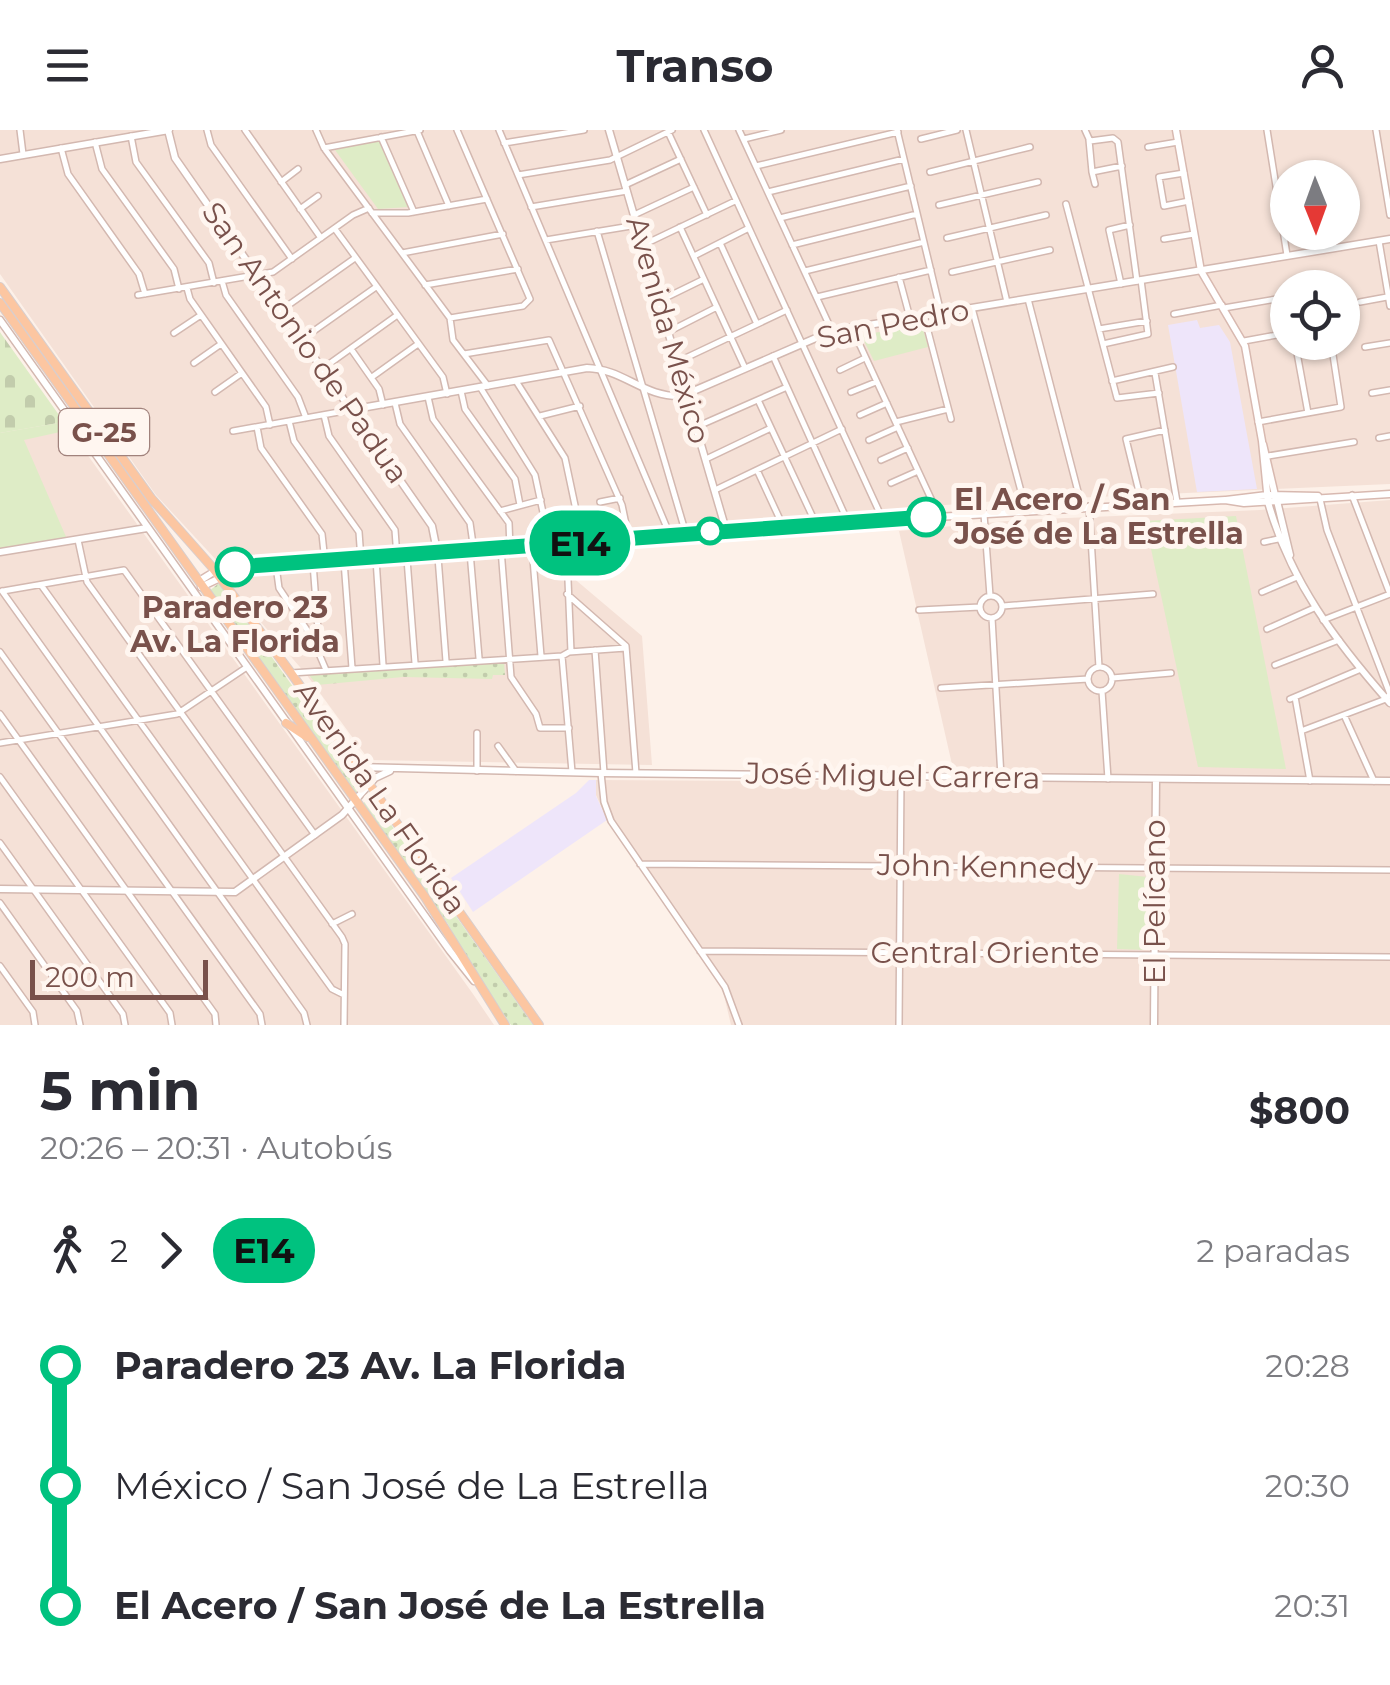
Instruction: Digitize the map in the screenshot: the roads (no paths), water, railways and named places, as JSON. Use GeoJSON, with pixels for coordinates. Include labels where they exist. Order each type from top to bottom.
{"type":"FeatureCollection","features":[{"type":"Feature","properties":{"kind":"main road","name":"Avenida La Florida"},"geometry":{"type":"LineString","coordinates":[[0,288],[152,498],[218,574],[291,673],[540,1025]]}},
{"type":"Feature","properties":{"kind":"main road"},"geometry":{"type":"LineString","coordinates":[[1,307],[19,313]]}},
{"type":"Feature","properties":{"kind":"main road","name":"G-25"},"geometry":{"type":"LineString","coordinates":[[1,307],[312,740],[352,806],[435,912],[476,984],[505,1025]]}},
{"type":"Feature","properties":{"kind":"main road"},"geometry":{"type":"LineString","coordinates":[[147,528],[160,529]]}},
{"type":"Feature","properties":{"kind":"main road"},"geometry":{"type":"LineString","coordinates":[[202,588],[208,614]]}},
{"type":"Feature","properties":{"kind":"main road"},"geometry":{"type":"LineString","coordinates":[[286,723],[312,740]]}},
{"type":"Feature","properties":{"kind":"street"},"geometry":{"type":"LineString","coordinates":[[20,130],[23,154]]}},
{"type":"Feature","properties":{"kind":"street"},"geometry":{"type":"LineString","coordinates":[[105,130],[108,140]]}},
{"type":"Feature","properties":{"kind":"street"},"geometry":{"type":"LineString","coordinates":[[0,159],[169,130]]}},
{"type":"Feature","properties":{"kind":"street","name":"San Antonio de Padua"},"geometry":{"type":"LineString","coordinates":[[169,130],[175,158],[432,526],[437,554]]}},
{"type":"Feature","properties":{"kind":"street"},"geometry":{"type":"LineString","coordinates":[[208,130],[211,145],[292,259]]}},
{"type":"Feature","properties":{"kind":"street"},"geometry":{"type":"LineString","coordinates":[[245,130],[321,238]]}},
{"type":"Feature","properties":{"kind":"street"},"geometry":{"type":"LineString","coordinates":[[316,130],[324,148],[450,318],[453,340],[536,475],[550,545]]}},
{"type":"Feature","properties":{"kind":"street"},"geometry":{"type":"LineString","coordinates":[[324,148],[419,130],[449,206]]}},
{"type":"Feature","properties":{"kind":"street"},"geometry":{"type":"LineString","coordinates":[[450,318],[529,302],[457,130]]}},
{"type":"Feature","properties":{"kind":"street"},"geometry":{"type":"LineString","coordinates":[[499,130],[670,535]]}},
{"type":"Feature","properties":{"kind":"street"},"geometry":{"type":"LineString","coordinates":[[504,143],[584,130]]}},
{"type":"Feature","properties":{"kind":"street","name":"Avenida México"},"geometry":{"type":"LineString","coordinates":[[609,130],[726,530]]}},
{"type":"Feature","properties":{"kind":"street"},"geometry":{"type":"LineString","coordinates":[[704,130],[883,520]]}},
{"type":"Feature","properties":{"kind":"street"},"geometry":{"type":"LineString","coordinates":[[740,130],[832,331]]}},
{"type":"Feature","properties":{"kind":"street"},"geometry":{"type":"LineString","coordinates":[[744,139],[781,130]]}},
{"type":"Feature","properties":{"kind":"street"},"geometry":{"type":"LineString","coordinates":[[921,139],[957,130]]}},
{"type":"Feature","properties":{"kind":"street"},"geometry":{"type":"LineString","coordinates":[[966,130],[1007,302]]}},
{"type":"Feature","properties":{"kind":"street"},"geometry":{"type":"LineString","coordinates":[[1085,130],[1095,184]]}},
{"type":"Feature","properties":{"kind":"street"},"geometry":{"type":"LineString","coordinates":[[1176,130],[1201,271],[1244,341],[1278,539],[1290,557]]}},
{"type":"Feature","properties":{"kind":"street"},"geometry":{"type":"LineString","coordinates":[[1267,130],[1287,256]]}},
{"type":"Feature","properties":{"kind":"street"},"geometry":{"type":"LineString","coordinates":[[1376,130],[1390,215]]}},
{"type":"Feature","properties":{"kind":"street"},"geometry":{"type":"LineString","coordinates":[[518,175],[610,160],[670,131],[707,214]]}},
{"type":"Feature","properties":{"kind":"street"},"geometry":{"type":"LineString","coordinates":[[756,166],[897,131],[941,313]]}},
{"type":"Feature","properties":{"kind":"street"},"geometry":{"type":"LineString","coordinates":[[131,136],[136,162],[208,261],[226,295],[298,397],[306,418]]}},
{"type":"Feature","properties":{"kind":"street"},"geometry":{"type":"LineString","coordinates":[[381,137],[414,212]]}},
{"type":"Feature","properties":{"kind":"street"},"geometry":{"type":"LineString","coordinates":[[1088,140],[1117,140],[1148,334],[1103,344]]}},
{"type":"Feature","properties":{"kind":"street"},"geometry":{"type":"LineString","coordinates":[[96,142],[101,166],[268,409],[270,424]]}},
{"type":"Feature","properties":{"kind":"street"},"geometry":{"type":"LineString","coordinates":[[1148,147],[1178,142]]}},
{"type":"Feature","properties":{"kind":"street"},"geometry":{"type":"LineString","coordinates":[[930,172],[1030,147]]}},
{"type":"Feature","properties":{"kind":"street"},"geometry":{"type":"LineString","coordinates":[[62,148],[68,174],[139,274],[141,295],[275,271],[334,229],[371,211],[414,212],[487,199]]}},
{"type":"Feature","properties":{"kind":"street"},"geometry":{"type":"LineString","coordinates":[[1381,159],[1390,158]]}},
{"type":"Feature","properties":{"kind":"street"},"geometry":{"type":"LineString","coordinates":[[532,206],[626,188],[681,159]]}},
{"type":"Feature","properties":{"kind":"street"},"geometry":{"type":"LineString","coordinates":[[768,192],[904,159]]}},
{"type":"Feature","properties":{"kind":"street"},"geometry":{"type":"LineString","coordinates":[[1092,172],[1122,166]]}},
{"type":"Feature","properties":{"kind":"street"},"geometry":{"type":"LineString","coordinates":[[280,182],[298,169]]}},
{"type":"Feature","properties":{"kind":"street"},"geometry":{"type":"LineString","coordinates":[[1184,173],[1159,177],[1164,206],[1189,201]]}},
{"type":"Feature","properties":{"kind":"street"},"geometry":{"type":"LineString","coordinates":[[939,205],[1038,182]]}},
{"type":"Feature","properties":{"kind":"street"},"geometry":{"type":"LineString","coordinates":[[780,218],[911,186]]}},
{"type":"Feature","properties":{"kind":"street"},"geometry":{"type":"LineString","coordinates":[[634,215],[694,187]]}},
{"type":"Feature","properties":{"kind":"street"},"geometry":{"type":"LineString","coordinates":[[300,210],[318,196]]}},
{"type":"Feature","properties":{"kind":"street"},"geometry":{"type":"LineString","coordinates":[[643,245],[736,200]]}},
{"type":"Feature","properties":{"kind":"street"},"geometry":{"type":"LineString","coordinates":[[1066,204],[1118,400],[1159,393]]}},
{"type":"Feature","properties":{"kind":"street"},"geometry":{"type":"LineString","coordinates":[[792,245],[917,214]]}},
{"type":"Feature","properties":{"kind":"street"},"geometry":{"type":"LineString","coordinates":[[947,238],[1046,215]]}},
{"type":"Feature","properties":{"kind":"street"},"geometry":{"type":"LineString","coordinates":[[546,240],[637,225]]}},
{"type":"Feature","properties":{"kind":"street"},"geometry":{"type":"LineString","coordinates":[[1121,284],[1109,230],[1130,225]]}},
{"type":"Feature","properties":{"kind":"street"},"geometry":{"type":"LineString","coordinates":[[680,228],[745,368]]}},
{"type":"Feature","properties":{"kind":"street"},"geometry":{"type":"LineString","coordinates":[[693,256],[749,228]]}},
{"type":"Feature","properties":{"kind":"street"},"geometry":{"type":"LineString","coordinates":[[334,229],[442,377],[447,394]]}},
{"type":"Feature","properties":{"kind":"street"},"geometry":{"type":"LineString","coordinates":[[597,231],[686,534]]}},
{"type":"Feature","properties":{"kind":"street"},"geometry":{"type":"LineString","coordinates":[[402,253],[502,234]]}},
{"type":"Feature","properties":{"kind":"street"},"geometry":{"type":"LineString","coordinates":[[1164,240],[1194,234]]}},
{"type":"Feature","properties":{"kind":"street","name":"San Pedro"},"geometry":{"type":"LineString","coordinates":[[687,395],[832,331],[1390,239]]}},
{"type":"Feature","properties":{"kind":"street"},"geometry":{"type":"LineString","coordinates":[[1379,241],[1390,306]]}},
{"type":"Feature","properties":{"kind":"street"},"geometry":{"type":"LineString","coordinates":[[804,271],[924,242]]}},
{"type":"Feature","properties":{"kind":"street"},"geometry":{"type":"LineString","coordinates":[[720,243],[757,324]]}},
{"type":"Feature","properties":{"kind":"street"},"geometry":{"type":"LineString","coordinates":[[952,272],[1050,250]]}},
{"type":"Feature","properties":{"kind":"street"},"geometry":{"type":"LineString","coordinates":[[280,312],[356,258]]}},
{"type":"Feature","properties":{"kind":"street"},"geometry":{"type":"LineString","coordinates":[[425,285],[518,269]]}},
{"type":"Feature","properties":{"kind":"street"},"geometry":{"type":"LineString","coordinates":[[817,297],[931,270]]}},
{"type":"Feature","properties":{"kind":"street"},"geometry":{"type":"LineString","coordinates":[[899,277],[910,318]]}},
{"type":"Feature","properties":{"kind":"street"},"geometry":{"type":"LineString","coordinates":[[659,301],[704,279]]}},
{"type":"Feature","properties":{"kind":"street"},"geometry":{"type":"LineString","coordinates":[[300,341],[376,287]]}},
{"type":"Feature","properties":{"kind":"street"},"geometry":{"type":"LineString","coordinates":[[1360,302],[1389,297]]}},
{"type":"Feature","properties":{"kind":"street"},"geometry":{"type":"LineString","coordinates":[[1028,299],[1086,506],[1099,667]]}},
{"type":"Feature","properties":{"kind":"street"},"geometry":{"type":"LineString","coordinates":[[1174,314],[1270,299]]}},
{"type":"Feature","properties":{"kind":"street"},"geometry":{"type":"LineString","coordinates":[[668,332],[717,307]]}},
{"type":"Feature","properties":{"kind":"street"},"geometry":{"type":"LineString","coordinates":[[972,308],[1026,510]]}},
{"type":"Feature","properties":{"kind":"street"},"geometry":{"type":"LineString","coordinates":[[677,362],[787,310]]}},
{"type":"Feature","properties":{"kind":"street"},"geometry":{"type":"LineString","coordinates":[[174,334],[201,315]]}},
{"type":"Feature","properties":{"kind":"street"},"geometry":{"type":"LineString","coordinates":[[321,370],[396,316]]}},
{"type":"Feature","properties":{"kind":"street"},"geometry":{"type":"LineString","coordinates":[[924,316],[950,419]]}},
{"type":"Feature","properties":{"kind":"street"},"geometry":{"type":"LineString","coordinates":[[0,320],[286,723],[352,806]]}},
{"type":"Feature","properties":{"kind":"street"},"geometry":{"type":"LineString","coordinates":[[1099,329],[1147,321]]}},
{"type":"Feature","properties":{"kind":"street"},"geometry":{"type":"LineString","coordinates":[[852,328],[939,516]]}},
{"type":"Feature","properties":{"kind":"street"},"geometry":{"type":"LineString","coordinates":[[1244,341],[1270,337]]}},
{"type":"Feature","properties":{"kind":"street"},"geometry":{"type":"LineString","coordinates":[[464,354],[548,339],[620,498],[630,539]]}},
{"type":"Feature","properties":{"kind":"street"},"geometry":{"type":"LineString","coordinates":[[1365,347],[1390,343]]}},
{"type":"Feature","properties":{"kind":"street"},"geometry":{"type":"LineString","coordinates":[[194,363],[221,344]]}},
{"type":"Feature","properties":{"kind":"street"},"geometry":{"type":"LineString","coordinates":[[371,378],[418,344]]}},
{"type":"Feature","properties":{"kind":"street"},"geometry":{"type":"LineString","coordinates":[[351,348],[381,391],[383,404]]}},
{"type":"Feature","properties":{"kind":"street"},"geometry":{"type":"LineString","coordinates":[[773,356],[848,522]]}},
{"type":"Feature","properties":{"kind":"street"},"geometry":{"type":"LineString","coordinates":[[840,370],[866,358]]}},
{"type":"Feature","properties":{"kind":"street"},"geometry":{"type":"LineString","coordinates":[[1298,360],[1308,414]]}},
{"type":"Feature","properties":{"kind":"street"},"geometry":{"type":"LineString","coordinates":[[1258,422],[1341,407],[1333,360]]}},
{"type":"Feature","properties":{"kind":"street"},"geometry":{"type":"LineString","coordinates":[[1112,382],[1173,367]]}},
{"type":"Feature","properties":{"kind":"street"},"geometry":{"type":"LineString","coordinates":[[233,431],[600,368],[662,396],[687,395]]}},
{"type":"Feature","properties":{"kind":"street"},"geometry":{"type":"LineString","coordinates":[[215,392],[242,373]]}},
{"type":"Feature","properties":{"kind":"street"},"geometry":{"type":"LineString","coordinates":[[1155,374],[1178,502]]}},
{"type":"Feature","properties":{"kind":"street"},"geometry":{"type":"LineString","coordinates":[[516,381],[565,458],[583,543]]}},
{"type":"Feature","properties":{"kind":"street"},"geometry":{"type":"LineString","coordinates":[[851,392],[877,381]]}},
{"type":"Feature","properties":{"kind":"street"},"geometry":{"type":"LineString","coordinates":[[696,427],[787,387]]}},
{"type":"Feature","properties":{"kind":"street"},"geometry":{"type":"LineString","coordinates":[[1372,393],[1390,390]]}},
{"type":"Feature","properties":{"kind":"street"},"geometry":{"type":"LineString","coordinates":[[461,391],[465,409],[515,479],[520,506]]}},
{"type":"Feature","properties":{"kind":"street"},"geometry":{"type":"LineString","coordinates":[[428,397],[434,420],[509,522],[506,549],[512,680],[536,714],[540,728],[569,728]]}},
{"type":"Feature","properties":{"kind":"street"},"geometry":{"type":"LineString","coordinates":[[758,400],[816,524]]}},
{"type":"Feature","properties":{"kind":"street"},"geometry":{"type":"LineString","coordinates":[[395,403],[400,424],[470,523],[480,658]]}},
{"type":"Feature","properties":{"kind":"street"},"geometry":{"type":"LineString","coordinates":[[860,415],[887,403]]}},
{"type":"Feature","properties":{"kind":"street"},"geometry":{"type":"LineString","coordinates":[[538,416],[580,406]]}},
{"type":"Feature","properties":{"kind":"street"},"geometry":{"type":"LineString","coordinates":[[869,440],[897,425],[948,409]]}},
{"type":"Feature","properties":{"kind":"street"},"geometry":{"type":"LineString","coordinates":[[324,415],[329,436],[396,532],[398,557]]}},
{"type":"Feature","properties":{"kind":"street"},"geometry":{"type":"LineString","coordinates":[[289,421],[294,441],[358,532],[362,560]]}},
{"type":"Feature","properties":{"kind":"street"},"geometry":{"type":"LineString","coordinates":[[256,427],[261,448],[322,534],[325,562]]}},
{"type":"Feature","properties":{"kind":"street"},"geometry":{"type":"LineString","coordinates":[[706,459],[771,428]]}},
{"type":"Feature","properties":{"kind":"street"},"geometry":{"type":"LineString","coordinates":[[714,490],[842,429]]}},
{"type":"Feature","properties":{"kind":"street"},"geometry":{"type":"LineString","coordinates":[[1142,504],[1126,440],[1165,430]]}},
{"type":"Feature","properties":{"kind":"street"},"geometry":{"type":"LineString","coordinates":[[1380,438],[1390,436]]}},
{"type":"Feature","properties":{"kind":"street"},"geometry":{"type":"LineString","coordinates":[[1262,441],[1268,456],[1272,498],[1298,577],[1314,608],[1388,701]]}},
{"type":"Feature","properties":{"kind":"street"},"geometry":{"type":"LineString","coordinates":[[1268,456],[1354,442]]}},
{"type":"Feature","properties":{"kind":"street"},"geometry":{"type":"LineString","coordinates":[[881,460],[908,448]]}},
{"type":"Feature","properties":{"kind":"street"},"geometry":{"type":"LineString","coordinates":[[757,470],[783,526]]}},
{"type":"Feature","properties":{"kind":"street"},"geometry":{"type":"LineString","coordinates":[[891,483],[918,471]]}},
{"type":"Feature","properties":{"kind":"street"},"geometry":{"type":"LineString","coordinates":[[202,588],[224,567],[1086,506],[1390,494]]}},
{"type":"Feature","properties":{"kind":"street"},"geometry":{"type":"LineString","coordinates":[[1323,620],[1390,594],[1352,495]]}},
{"type":"Feature","properties":{"kind":"street"},"geometry":{"type":"LineString","coordinates":[[1319,496],[1328,530],[1389,690],[1388,701]]}},
{"type":"Feature","properties":{"kind":"street"},"geometry":{"type":"LineString","coordinates":[[600,502],[620,498]]}},
{"type":"Feature","properties":{"kind":"street"},"geometry":{"type":"LineString","coordinates":[[500,510],[541,500]]}},
{"type":"Feature","properties":{"kind":"street"},"geometry":{"type":"LineString","coordinates":[[984,513],[990,596]]}},
{"type":"Feature","properties":{"kind":"street"},"geometry":{"type":"LineString","coordinates":[[0,552],[147,528]]}},
{"type":"Feature","properties":{"kind":"street"},"geometry":{"type":"LineString","coordinates":[[1264,542],[1278,539]]}},
{"type":"Feature","properties":{"kind":"street"},"geometry":{"type":"LineString","coordinates":[[78,540],[85,578],[345,944],[344,1025]]}},
{"type":"Feature","properties":{"kind":"street"},"geometry":{"type":"LineString","coordinates":[[532,547],[541,656]]}},
{"type":"Feature","properties":{"kind":"street"},"geometry":{"type":"LineString","coordinates":[[398,557],[437,554]]}},
{"type":"Feature","properties":{"kind":"street"},"geometry":{"type":"LineString","coordinates":[[437,554],[446,661]]}},
{"type":"Feature","properties":{"kind":"street"},"geometry":{"type":"LineString","coordinates":[[376,559],[383,666]]}},
{"type":"Feature","properties":{"kind":"street"},"geometry":{"type":"LineString","coordinates":[[407,559],[414,664]]}},
{"type":"Feature","properties":{"kind":"street"},"geometry":{"type":"LineString","coordinates":[[344,561],[352,668]]}},
{"type":"Feature","properties":{"kind":"street"},"geometry":{"type":"LineString","coordinates":[[313,563],[319,648],[326,670]]}},
{"type":"Feature","properties":{"kind":"street"},"geometry":{"type":"LineString","coordinates":[[276,566],[279,588],[319,648]]}},
{"type":"Feature","properties":{"kind":"street"},"geometry":{"type":"LineString","coordinates":[[307,1025],[304,1013],[1,592],[124,570],[316,835]]}},
{"type":"Feature","properties":{"kind":"street"},"geometry":{"type":"LineString","coordinates":[[1262,592],[1298,577]]}},
{"type":"Feature","properties":{"kind":"street"},"geometry":{"type":"LineString","coordinates":[[568,580],[571,652]]}},
{"type":"Feature","properties":{"kind":"street"},"geometry":{"type":"LineString","coordinates":[[42,585],[332,989],[344,995]]}},
{"type":"Feature","properties":{"kind":"street"},"geometry":{"type":"LineString","coordinates":[[567,594],[626,648],[636,774]]}},
{"type":"Feature","properties":{"kind":"street"},"geometry":{"type":"LineString","coordinates":[[1003,606],[1153,594]]}},
{"type":"Feature","properties":{"kind":"street"},"geometry":{"type":"LineString","coordinates":[[990,596],[1000,599],[1003,606],[1001,613],[992,618],[984,616],[980,608],[983,599],[990,596]]}},
{"type":"Feature","properties":{"kind":"street"},"geometry":{"type":"LineString","coordinates":[[919,610],[980,608]]}},
{"type":"Feature","properties":{"kind":"street"},"geometry":{"type":"LineString","coordinates":[[1267,629],[1314,608]]}},
{"type":"Feature","properties":{"kind":"street"},"geometry":{"type":"LineString","coordinates":[[992,618],[1001,777]]}},
{"type":"Feature","properties":{"kind":"street"},"geometry":{"type":"LineString","coordinates":[[1275,665],[1339,640]]}},
{"type":"Feature","properties":{"kind":"street"},"geometry":{"type":"LineString","coordinates":[[291,673],[480,658],[562,656],[626,648]]}},
{"type":"Feature","properties":{"kind":"street"},"geometry":{"type":"LineString","coordinates":[[595,650],[608,816],[730,995],[738,1025]]}},
{"type":"Feature","properties":{"kind":"street"},"geometry":{"type":"LineString","coordinates":[[0,652],[260,1014],[262,1025]]}},
{"type":"Feature","properties":{"kind":"street"},"geometry":{"type":"LineString","coordinates":[[562,656],[572,772]]}},
{"type":"Feature","properties":{"kind":"street"},"geometry":{"type":"LineString","coordinates":[[0,743],[181,712],[246,667]]}},
{"type":"Feature","properties":{"kind":"street"},"geometry":{"type":"LineString","coordinates":[[1099,667],[1107,669],[1112,678],[1109,687],[1102,690],[1091,687],[1088,679],[1099,667]]}},
{"type":"Feature","properties":{"kind":"street"},"geometry":{"type":"LineString","coordinates":[[1310,780],[1292,698],[1362,669]]}},
{"type":"Feature","properties":{"kind":"street"},"geometry":{"type":"LineString","coordinates":[[1112,678],[1172,674]]}},
{"type":"Feature","properties":{"kind":"street"},"geometry":{"type":"LineString","coordinates":[[941,688],[1088,679]]}},
{"type":"Feature","properties":{"kind":"street"},"geometry":{"type":"LineString","coordinates":[[1102,690],[1108,778]]}},
{"type":"Feature","properties":{"kind":"street"},"geometry":{"type":"LineString","coordinates":[[1302,731],[1388,701]]}},
{"type":"Feature","properties":{"kind":"street"},"geometry":{"type":"LineString","coordinates":[[0,714],[215,1014],[216,1025]]}},
{"type":"Feature","properties":{"kind":"street"},"geometry":{"type":"LineString","coordinates":[[1344,715],[1374,781]]}},
{"type":"Feature","properties":{"kind":"street"},"geometry":{"type":"LineString","coordinates":[[477,734],[477,771]]}},
{"type":"Feature","properties":{"kind":"street"},"geometry":{"type":"LineString","coordinates":[[498,746],[516,772]]}},
{"type":"Feature","properties":{"kind":"street","name":"José Miguel Carrera"},"geometry":{"type":"LineString","coordinates":[[356,766],[636,774],[1390,781]]}},
{"type":"Feature","properties":{"kind":"street","name":"José Miguel Carrera"},"geometry":{"type":"LineString","coordinates":[[218,892],[234,892],[253,879],[352,806],[380,774],[395,770]]}},
{"type":"Feature","properties":{"kind":"street"},"geometry":{"type":"LineString","coordinates":[[0,776],[170,1013],[172,1025]]}},
{"type":"Feature","properties":{"kind":"street"},"geometry":{"type":"LineString","coordinates":[[899,1025],[902,776]]}},
{"type":"Feature","properties":{"kind":"street","name":"El Pelícano"},"geometry":{"type":"LineString","coordinates":[[1154,1025],[1156,779]]}},
{"type":"Feature","properties":{"kind":"street"},"geometry":{"type":"LineString","coordinates":[[0,843],[123,1014],[125,1025]]}},
{"type":"Feature","properties":{"kind":"street","name":"John Kennedy"},"geometry":{"type":"LineString","coordinates":[[640,864],[1390,870]]}},
{"type":"Feature","properties":{"kind":"street"},"geometry":{"type":"LineString","coordinates":[[0,890],[218,892]]}},
{"type":"Feature","properties":{"kind":"street"},"geometry":{"type":"LineString","coordinates":[[0,903],[78,1011],[80,1025]]}},
{"type":"Feature","properties":{"kind":"street"},"geometry":{"type":"LineString","coordinates":[[332,924],[352,914]]}},
{"type":"Feature","properties":{"kind":"street","name":"Central Oriente"},"geometry":{"type":"LineString","coordinates":[[700,950],[1390,957]]}},
{"type":"Feature","properties":{"kind":"street"},"geometry":{"type":"LineString","coordinates":[[0,966],[34,1013],[35,1025]]}},
{"type":"Feature","properties":{"kind":"place","name":"El Acero / San José de La Estrella"},"geometry":{"type":"Point","coordinates":[926,517]}},
{"type":"Feature","properties":{"kind":"place","name":"Paradero 23 Av. La Florida"},"geometry":{"type":"Point","coordinates":[235,567]}}]}
